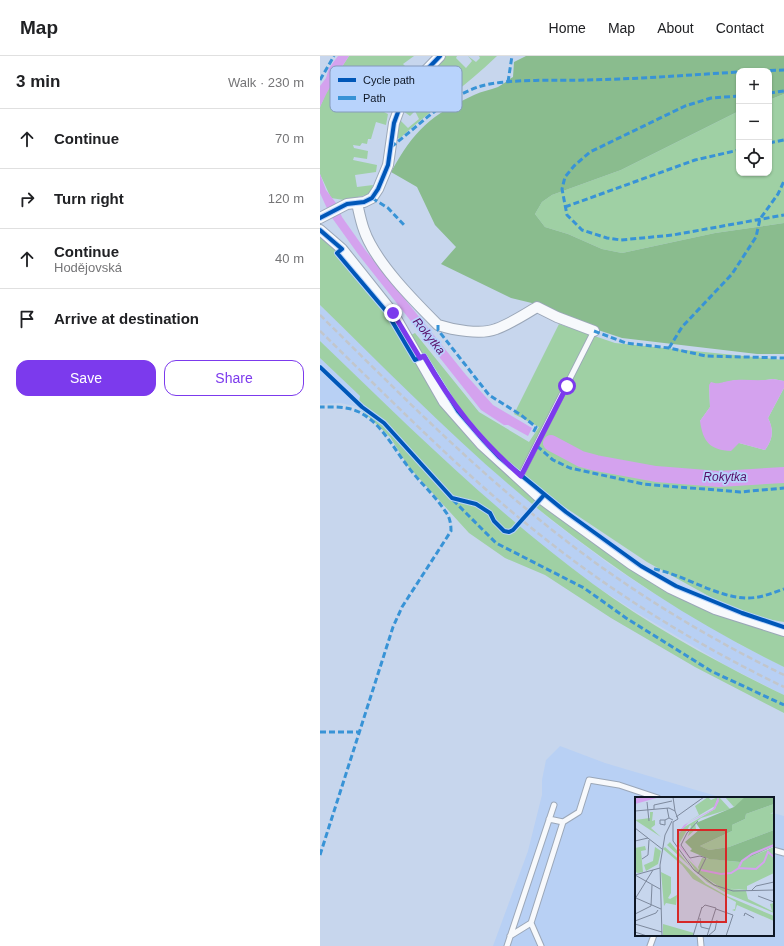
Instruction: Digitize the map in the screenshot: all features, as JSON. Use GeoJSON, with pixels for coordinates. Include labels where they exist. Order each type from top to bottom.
{"type":"FeatureCollection","features":[{"type":"Feature","properties":{"kind":"street"},"geometry":{"type":"LineString","coordinates":[[430,66],[440,56]]}},
{"type":"Feature","properties":{"kind":"street"},"geometry":{"type":"LineString","coordinates":[[323,217],[351,203],[357,203],[372,198],[378,189],[388,165],[394,123],[398,112]]}},
{"type":"Feature","properties":{"kind":"street"},"geometry":{"type":"LineString","coordinates":[[357,203],[363,229],[374,250],[384,265],[438,325],[450,329],[467,331],[494,330],[537,307],[558,318],[594,331]]}},
{"type":"Feature","properties":{"kind":"street"},"geometry":{"type":"LineString","coordinates":[[320,230],[342,249],[393,313],[444,402],[481,444],[540,498],[631,564],[670,588],[715,609],[784,631]]}},
{"type":"Feature","properties":{"kind":"lane"},"geometry":{"type":"LineString","coordinates":[[520,480],[594,331]]}},
{"type":"Feature","properties":{"kind":"lane"},"geometry":{"type":"LineString","coordinates":[[510,936],[530,923],[563,822],[579,812],[589,780],[619,785],[655,797]]}},
{"type":"Feature","properties":{"kind":"lane"},"geometry":{"type":"LineString","coordinates":[[507,946],[554,804]]}},
{"type":"Feature","properties":{"kind":"lane"},"geometry":{"type":"LineString","coordinates":[[549,819],[563,822]]}},
{"type":"Feature","properties":{"kind":"lane"},"geometry":{"type":"LineString","coordinates":[[774,850],[784,854]]}},
{"type":"Feature","properties":{"kind":"lane"},"geometry":{"type":"LineString","coordinates":[[530,923],[541,946]]}},
{"type":"Feature","properties":{"kind":"lane"},"geometry":{"type":"LineString","coordinates":[[650,946],[654,936]]}},
{"type":"Feature","properties":{"kind":"lane"},"geometry":{"type":"LineString","coordinates":[[700,936],[701,946]]}},
{"type":"Feature","properties":{"kind":"shaded area"},"geometry":{"type":"Polygon","coordinates":[[[320,305],[443,424],[498,475],[551,520],[609,564],[650,591],[739,644],[784,667],[784,695],[727,666],[636,612],[594,585],[535,540],[481,494],[425,443],[320,341],[320,305]]]}},
{"type":"Feature","properties":{"kind":"shaded area"},"geometry":{"type":"Polygon","coordinates":[[[320,358],[360,396],[358,407],[341,403],[320,404],[320,358]]]}},
{"type":"Feature","properties":{"kind":"shaded area"},"geometry":{"type":"Polygon","coordinates":[[[560,746],[605,763],[720,797],[635,797],[635,936],[774,936],[774,813],[784,816],[784,946],[493,946],[528,851],[542,795],[542,780],[546,760],[560,746]]]}},
{"type":"Feature","properties":{"kind":"green space"},"geometry":{"type":"Polygon","coordinates":[[[349,56],[414,56],[403,64],[405,66],[342,66],[349,56]]]}},
{"type":"Feature","properties":{"kind":"green space"},"geometry":{"type":"Polygon","coordinates":[[[446,56],[457,56],[456,58],[466,68],[472,61],[468,56],[476,62],[480,58],[479,56],[497,56],[462,87],[462,66],[437,66],[446,56]]]}},
{"type":"Feature","properties":{"kind":"green space"},"geometry":{"type":"Polygon","coordinates":[[[526,56],[784,56],[784,94],[772,99],[772,68],[736,68],[736,112],[621,170],[552,195],[542,202],[535,214],[545,227],[568,234],[602,249],[622,253],[715,233],[784,223],[784,354],[757,354],[622,338],[574,322],[540,305],[511,298],[441,264],[456,247],[435,225],[417,187],[391,172],[399,157],[416,134],[435,117],[443,112],[462,112],[462,101],[498,87],[513,77],[514,62],[526,56]]]}},
{"type":"Feature","properties":{"kind":"green space"},"geometry":{"type":"Polygon","coordinates":[[[330,85],[330,112],[384,112],[388,114],[386,125],[376,122],[371,139],[368,139],[367,144],[362,143],[360,146],[353,145],[354,148],[368,151],[367,159],[354,157],[353,160],[377,165],[376,172],[355,175],[357,187],[373,185],[371,194],[344,200],[331,198],[320,174],[320,107],[330,85]]]}},
{"type":"Feature","properties":{"kind":"green space"},"geometry":{"type":"Polygon","coordinates":[[[784,94],[784,223],[715,233],[622,253],[602,249],[568,234],[545,227],[535,214],[542,202],[552,195],[621,170],[736,112],[736,176],[772,176],[772,99],[784,94]]]}},
{"type":"Feature","properties":{"kind":"green space"},"geometry":{"type":"Polygon","coordinates":[[[404,112],[414,112],[410,116],[404,112]]]}},
{"type":"Feature","properties":{"kind":"green space"},"geometry":{"type":"Polygon","coordinates":[[[416,112],[430,112],[399,139],[397,137],[399,119],[408,128],[419,119],[416,112]]]}},
{"type":"Feature","properties":{"kind":"green space"},"geometry":{"type":"Polygon","coordinates":[[[320,232],[375,297],[392,321],[441,406],[476,447],[538,500],[627,566],[784,635],[784,667],[723,635],[635,581],[552,520],[462,443],[320,305],[320,232]]]}},
{"type":"Feature","properties":{"kind":"green space"},"geometry":{"type":"Polygon","coordinates":[[[559,324],[615,343],[784,360],[784,381],[773,379],[757,381],[736,380],[709,386],[710,407],[700,421],[739,443],[765,450],[770,442],[772,434],[768,418],[784,388],[784,622],[743,615],[647,562],[560,504],[501,456],[449,400],[409,336],[415,333],[479,412],[529,442],[539,427],[514,414],[559,324]]]}},
{"type":"Feature","properties":{"kind":"green space"},"geometry":{"type":"Polygon","coordinates":[[[320,341],[452,467],[556,556],[615,600],[662,630],[710,657],[784,695],[784,713],[695,667],[611,618],[545,575],[505,558],[469,533],[408,466],[390,437],[358,407],[360,396],[320,358],[320,341]]]}},
{"type":"Feature","properties":{"kind":"water"},"geometry":{"type":"Polygon","coordinates":[[[338,56],[349,56],[343,66],[330,66],[338,56]]]}},
{"type":"Feature","properties":{"kind":"water"},"geometry":{"type":"Polygon","coordinates":[[[330,67],[330,87],[320,107],[320,86],[326,78],[330,67]]]}},
{"type":"Feature","properties":{"kind":"water"},"geometry":{"type":"Polygon","coordinates":[[[320,174],[326,190],[336,203],[342,217],[366,251],[466,375],[493,405],[532,428],[528,436],[508,425],[504,425],[481,410],[358,254],[330,215],[320,193],[320,174]]]}},
{"type":"Feature","properties":{"kind":"water"},"geometry":{"type":"Polygon","coordinates":[[[773,379],[784,381],[784,388],[768,418],[772,434],[770,442],[765,450],[739,443],[731,451],[718,449],[709,444],[703,434],[700,421],[710,407],[709,385],[711,382],[718,383],[735,380],[773,379]]]}},
{"type":"Feature","properties":{"kind":"waterway","name":"Rokytka"},"geometry":{"type":"LineString","coordinates":[[551,443],[581,459],[656,474],[719,479],[784,475]]}},
{"type":"Feature","properties":{"kind":"railway"},"geometry":{"type":"LineString","coordinates":[[320,315],[402,396],[487,475],[516,501],[574,547],[602,568],[661,607],[722,643],[784,675]]}},
{"type":"Feature","properties":{"kind":"railway"},"geometry":{"type":"LineString","coordinates":[[320,331],[454,461],[510,510],[567,556],[627,598],[688,636],[784,687]]}},
{"type":"Feature","properties":{"kind":"marked path"},"geometry":{"type":"LineString","coordinates":[[320,80],[334,56]]}},
{"type":"Feature","properties":{"kind":"marked path"},"geometry":{"type":"LineString","coordinates":[[508,82],[512,56]]}},
{"type":"Feature","properties":{"kind":"marked path"},"geometry":{"type":"LineString","coordinates":[[772,71],[784,70]]}},
{"type":"Feature","properties":{"kind":"marked path"},"geometry":{"type":"LineString","coordinates":[[462,94],[478,87],[502,82],[531,80],[625,79],[736,72]]}},
{"type":"Feature","properties":{"kind":"marked path"},"geometry":{"type":"LineString","coordinates":[[772,93],[784,91]]}},
{"type":"Feature","properties":{"kind":"marked path"},"geometry":{"type":"LineString","coordinates":[[736,96],[711,98],[685,106],[590,152],[574,166],[565,177],[562,189],[567,215],[582,230],[607,238],[621,240],[673,235],[784,215]]}},
{"type":"Feature","properties":{"kind":"marked path"},"geometry":{"type":"LineString","coordinates":[[391,147],[433,112]]}},
{"type":"Feature","properties":{"kind":"marked path"},"geometry":{"type":"LineString","coordinates":[[772,142],[784,140]]}},
{"type":"Feature","properties":{"kind":"marked path"},"geometry":{"type":"LineString","coordinates":[[565,207],[695,160],[736,151]]}},
{"type":"Feature","properties":{"kind":"marked path"},"geometry":{"type":"LineString","coordinates":[[669,348],[682,327],[732,274],[756,237],[760,219],[778,194],[784,181]]}},
{"type":"Feature","properties":{"kind":"marked path"},"geometry":{"type":"LineString","coordinates":[[372,198],[388,208],[405,226]]}},
{"type":"Feature","properties":{"kind":"marked path"},"geometry":{"type":"LineString","coordinates":[[438,325],[438,330],[489,395],[521,415],[536,427],[533,433]]}},
{"type":"Feature","properties":{"kind":"marked path"},"geometry":{"type":"LineString","coordinates":[[594,331],[626,343],[669,348],[706,356],[784,358]]}},
{"type":"Feature","properties":{"kind":"marked path"},"geometry":{"type":"LineString","coordinates":[[320,407],[340,407],[350,409],[359,412],[374,422],[386,435],[411,470],[447,513],[451,531],[402,607],[393,627],[320,855]]}},
{"type":"Feature","properties":{"kind":"marked path"},"geometry":{"type":"LineString","coordinates":[[537,446],[553,460],[570,468],[643,484],[740,492],[784,488]]}},
{"type":"Feature","properties":{"kind":"marked path"},"geometry":{"type":"LineString","coordinates":[[453,500],[496,543],[584,588],[626,618],[711,671],[784,705]]}},
{"type":"Feature","properties":{"kind":"marked path"},"geometry":{"type":"LineString","coordinates":[[654,569],[736,597],[757,597],[784,589]]}},
{"type":"Feature","properties":{"kind":"marked path"},"geometry":{"type":"LineString","coordinates":[[320,732],[359,732]]}},
{"type":"Feature","properties":{"kind":"cycle path"},"geometry":{"type":"LineString","coordinates":[[430,66],[440,56]]}},
{"type":"Feature","properties":{"kind":"cycle path"},"geometry":{"type":"LineString","coordinates":[[320,218],[347,204],[364,202],[372,198],[378,189],[388,165],[394,123],[398,112]]}},
{"type":"Feature","properties":{"kind":"cycle path"},"geometry":{"type":"LineString","coordinates":[[320,230],[342,249],[337,253],[386,311],[415,360],[424,356],[458,411],[499,457],[566,512],[641,566],[676,586],[742,613],[784,627]]}},
{"type":"Feature","properties":{"kind":"cycle path"},"geometry":{"type":"LineString","coordinates":[[320,367],[362,407],[384,423],[452,498],[476,504],[490,513],[494,521],[504,531],[509,532],[513,530],[544,495]]}},
{"type":"Feature","properties":{"kind":"route"},"geometry":{"type":"LineString","coordinates":[[393,313],[420,358],[424,356],[458,411],[499,457],[521,476],[567,386]]}}]}
